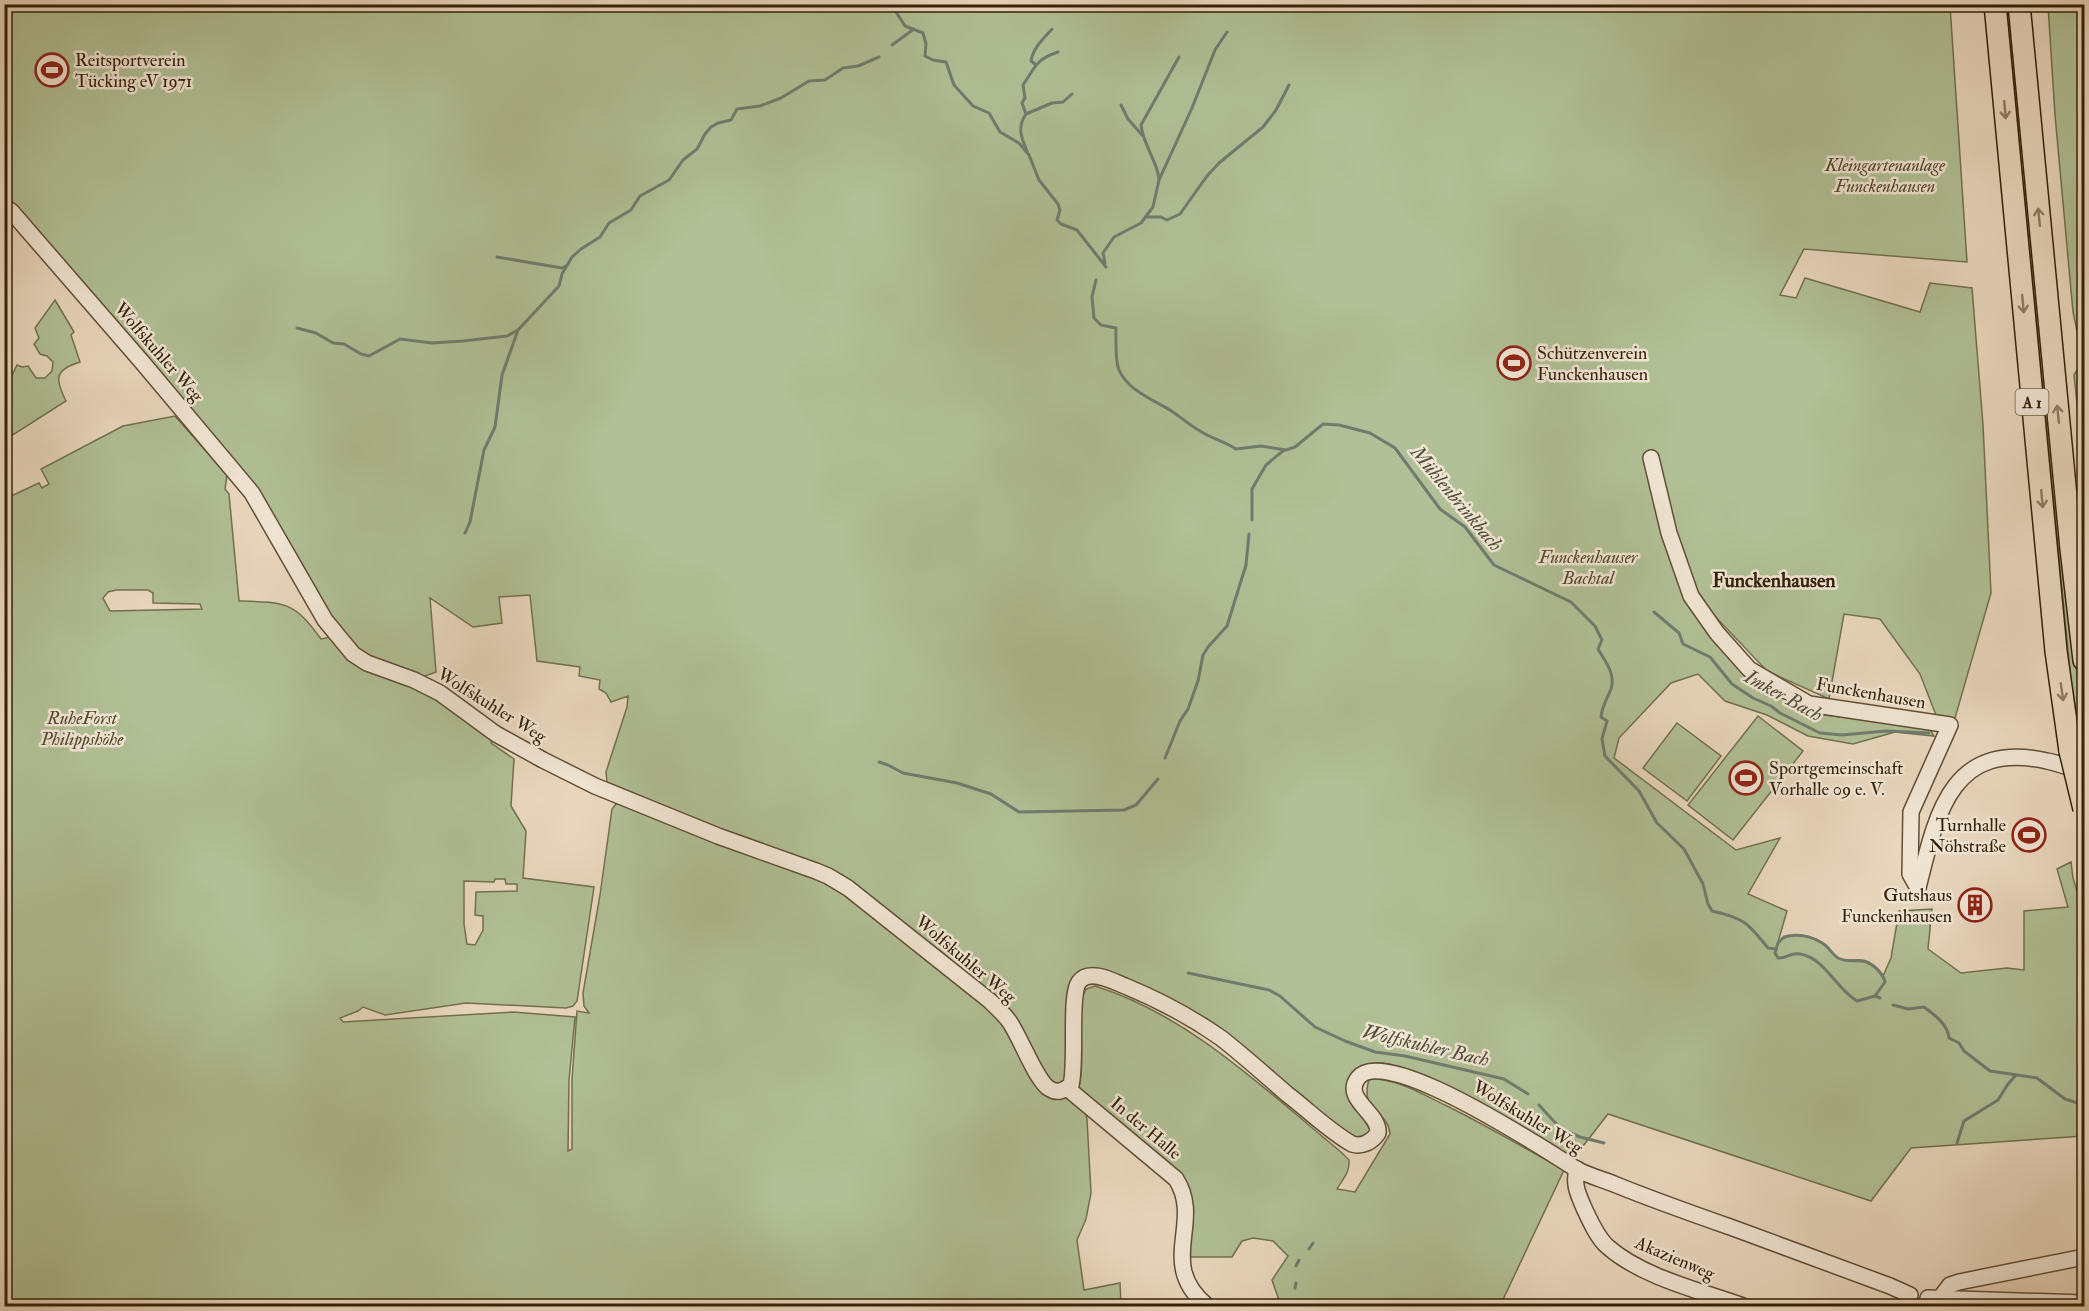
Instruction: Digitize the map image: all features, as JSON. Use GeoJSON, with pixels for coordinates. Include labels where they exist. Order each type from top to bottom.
{"type":"FeatureCollection","features":[{"type":"Feature","properties":{"kind":"highway","name":"A 1"},"geometry":{"type":"LineString","coordinates":[[1995,4],[2056,651],[2070,751],[2084,811]]}},
{"type":"Feature","properties":{"kind":"highway","name":"A 1"},"geometry":{"type":"LineString","coordinates":[[2019,4],[2071,549],[2085,660]]}},
{"type":"Feature","properties":{"kind":"street","name":"Wolfskuhler Weg"},"geometry":{"type":"LineString","coordinates":[[4,206],[150,370],[252,493],[325,620],[353,654],[367,663],[414,680],[440,693],[496,734],[595,786],[717,836],[828,876],[848,888],[990,1001],[1009,1021],[1046,1087],[1052,1091],[1061,1092],[1071,1085],[1075,1072],[1074,999],[1077,984],[1082,978],[1104,977],[1175,1010],[1207,1029],[1357,1146],[1369,1142],[1378,1133],[1376,1123],[1354,1090],[1359,1076],[1368,1071],[1376,1071],[1414,1080],[1455,1096],[1494,1117],[1577,1169],[1645,1197],[1880,1282],[1909,1301],[1920,1291],[1932,1300],[2085,1304]]}},
{"type":"Feature","properties":{"kind":"street","name":"Funckenhausen"},"geometry":{"type":"LineString","coordinates":[[1652,458],[1669,532],[1691,596],[1717,633],[1749,669],[1809,704],[1950,725],[1911,812],[1910,874],[1918,888],[1932,834],[1951,790],[1961,777],[1987,761],[2006,757],[2049,761],[2085,773]]}},
{"type":"Feature","properties":{"kind":"street","name":"In der Halle"},"geometry":{"type":"LineString","coordinates":[[1067,1088],[1176,1179],[1184,1196],[1185,1205],[1181,1257],[1184,1275],[1195,1296],[1208,1306]]}},
{"type":"Feature","properties":{"kind":"street","name":"Akazienweg"},"geometry":{"type":"LineString","coordinates":[[1577,1169],[1574,1180],[1577,1193],[1606,1246],[1630,1263],[1650,1273],[1743,1306]]}},
{"type":"Feature","properties":{"kind":"street"},"geometry":{"type":"LineString","coordinates":[[1932,1300],[1950,1285],[1959,1282],[2085,1257]]}},
{"type":"Feature","properties":{"kind":"green space"},"geometry":{"type":"Polygon","coordinates":[[[4,5],[1950,5],[1967,262],[1804,249],[1780,295],[1796,298],[1805,278],[1920,312],[1930,283],[1972,288],[1983,425],[1991,593],[1955,718],[1936,715],[1920,674],[1880,619],[1844,614],[1829,699],[1767,671],[1692,592],[1689,599],[1705,626],[1752,681],[1824,715],[1928,726],[1934,736],[1895,732],[1853,744],[1808,736],[1767,715],[1725,701],[1698,674],[1671,683],[1619,738],[1614,758],[1736,850],[1780,838],[1748,894],[1787,911],[1778,942],[1789,936],[1808,936],[1820,941],[1838,958],[1868,962],[1883,976],[1891,958],[1899,911],[1932,909],[1928,949],[1961,973],[2007,968],[2024,970],[2024,911],[2068,907],[2057,869],[2071,862],[2073,878],[2084,913],[2084,1136],[1911,1148],[1871,1201],[1608,1114],[1569,1164],[1496,1119],[1432,1086],[1402,1075],[1377,1071],[1359,1076],[1355,1085],[1358,1099],[1373,1118],[1378,1133],[1368,1143],[1360,1145],[1346,1141],[1200,1024],[1173,1008],[1126,986],[1102,977],[1089,976],[1079,981],[1076,989],[1073,1014],[1073,1075],[1071,1085],[1067,1088],[1083,1101],[1087,1119],[1091,1193],[1086,1219],[1077,1240],[1084,1290],[1120,1283],[1121,1306],[5,1306],[4,497],[9,497],[39,483],[42,488],[49,484],[41,469],[123,426],[175,416],[227,475],[225,489],[229,494],[239,601],[278,603],[287,606],[303,617],[321,639],[331,637],[345,652],[364,666],[432,694],[492,738],[491,743],[514,759],[511,806],[526,831],[523,878],[594,887],[577,1001],[573,1006],[566,1008],[466,1003],[385,1015],[363,1007],[340,1018],[343,1022],[513,1012],[575,1017],[569,1080],[568,1151],[572,1149],[572,1079],[577,1011],[589,1013],[584,1006],[583,993],[612,809],[616,804],[623,804],[697,834],[702,822],[607,782],[606,772],[627,707],[628,696],[611,702],[606,693],[599,689],[600,680],[579,676],[580,667],[537,661],[530,595],[499,597],[502,623],[473,627],[430,598],[436,672],[414,680],[384,670],[354,653],[325,620],[252,493],[142,362],[5,206],[4,5]],[[148,590],[108,592],[103,598],[110,611],[202,609],[200,604],[153,603],[153,593],[148,590]],[[495,879],[494,882],[464,881],[464,924],[467,944],[475,945],[483,930],[483,916],[475,915],[476,892],[517,891],[517,884],[506,884],[505,879],[495,879]]]}},
{"type":"Feature","properties":{"kind":"green space"},"geometry":{"type":"Polygon","coordinates":[[[2006,5],[2010,5],[2066,589],[2084,727],[2084,759],[2071,682],[2006,5]]]}},
{"type":"Feature","properties":{"kind":"green space"},"geometry":{"type":"Polygon","coordinates":[[[2048,5],[2084,5],[2084,431],[2080,432],[2074,375],[2083,360],[2073,312],[2055,115],[2048,5]]]}},
{"type":"Feature","properties":{"kind":"green space"},"geometry":{"type":"Polygon","coordinates":[[[55,300],[74,332],[71,335],[80,362],[65,368],[59,376],[60,387],[66,401],[5,440],[5,390],[17,365],[28,366],[36,378],[45,378],[52,371],[53,362],[47,356],[40,354],[34,344],[39,338],[35,328],[55,300]]]}},
{"type":"Feature","properties":{"kind":"green space","name":"Sportgemeinschaft Vorhalle 09 e. V."},"geometry":{"type":"Polygon","coordinates":[[[1758,716],[1803,751],[1733,840],[1688,805],[1758,716]]]}},
{"type":"Feature","properties":{"kind":"green space"},"geometry":{"type":"Polygon","coordinates":[[[1677,723],[1721,756],[1687,801],[1643,768],[1677,723]]]}},
{"type":"Feature","properties":{"kind":"green space"},"geometry":{"type":"Polygon","coordinates":[[[1095,986],[1130,999],[1195,1035],[1284,1104],[1349,1160],[1347,1172],[1337,1189],[1355,1192],[1390,1134],[1388,1126],[1368,1098],[1369,1079],[1389,1081],[1419,1092],[1477,1121],[1564,1170],[1500,1306],[1281,1306],[1272,1280],[1288,1256],[1273,1241],[1253,1238],[1242,1241],[1232,1257],[1185,1257],[1184,1189],[1078,1091],[1082,1066],[1081,1009],[1086,989],[1095,986]]]}},
{"type":"Feature","properties":{"kind":"waterway"},"geometry":{"type":"LineString","coordinates":[[891,4],[905,26],[923,33],[926,44],[925,56],[946,62],[954,85],[973,106],[989,113],[1000,132],[1019,143],[1029,155],[1039,180],[1058,204],[1060,210],[1057,220],[1077,230],[1106,267]]}},
{"type":"Feature","properties":{"kind":"waterway"},"geometry":{"type":"LineString","coordinates":[[892,45],[914,29]]}},
{"type":"Feature","properties":{"kind":"waterway"},"geometry":{"type":"LineString","coordinates":[[1035,64],[1031,61],[1034,52],[1052,29]]}},
{"type":"Feature","properties":{"kind":"waterway"},"geometry":{"type":"LineString","coordinates":[[1105,263],[1103,253],[1114,237],[1141,223],[1153,207],[1159,180],[1192,108],[1215,50],[1227,32]]}},
{"type":"Feature","properties":{"kind":"waterway"},"geometry":{"type":"LineString","coordinates":[[1027,151],[1021,132],[1026,114],[1022,103],[1025,98],[1023,85],[1040,61],[1058,52]]}},
{"type":"Feature","properties":{"kind":"waterway"},"geometry":{"type":"LineString","coordinates":[[297,328],[316,333],[333,343],[344,344],[369,356],[400,339],[432,343],[507,336],[518,330],[559,286],[562,274],[572,257],[600,237],[609,223],[631,210],[640,196],[669,180],[683,160],[697,149],[711,127],[731,120],[737,109],[760,106],[781,98],[809,81],[825,80],[843,68],[858,66],[879,57]]}},
{"type":"Feature","properties":{"kind":"waterway"},"geometry":{"type":"LineString","coordinates":[[1159,179],[1141,125],[1179,57]]}},
{"type":"Feature","properties":{"kind":"waterway"},"geometry":{"type":"LineString","coordinates":[[1147,217],[1161,217],[1167,220],[1180,214],[1219,163],[1263,127],[1276,110],[1289,85]]}},
{"type":"Feature","properties":{"kind":"waterway"},"geometry":{"type":"LineString","coordinates":[[1026,114],[1052,103],[1063,102],[1072,94]]}},
{"type":"Feature","properties":{"kind":"waterway"},"geometry":{"type":"LineString","coordinates":[[1121,105],[1128,119],[1142,135]]}},
{"type":"Feature","properties":{"kind":"waterway"},"geometry":{"type":"LineString","coordinates":[[497,257],[562,268],[566,266]]}},
{"type":"Feature","properties":{"kind":"waterway","name":"Mühlenbrinkbach"},"geometry":{"type":"LineString","coordinates":[[1096,280],[1092,297],[1094,318],[1101,325],[1116,328],[1116,356],[1119,370],[1123,378],[1143,395],[1203,433],[1236,449],[1261,446],[1286,450],[1295,447],[1323,424],[1339,425],[1370,433],[1395,448],[1440,509],[1465,527],[1494,565],[1571,602],[1595,626],[1602,640],[1598,649],[1611,673],[1611,689],[1601,717],[1607,721],[1602,739],[1605,756],[1639,791],[1657,823],[1684,849],[1703,884],[1712,911],[1739,919],[1750,927],[1768,948],[1776,949]]}},
{"type":"Feature","properties":{"kind":"waterway"},"geometry":{"type":"LineString","coordinates":[[465,533],[470,522],[484,450],[495,427],[502,375],[518,330]]}},
{"type":"Feature","properties":{"kind":"waterway"},"geometry":{"type":"LineString","coordinates":[[1252,520],[1252,489],[1266,465],[1284,450]]}},
{"type":"Feature","properties":{"kind":"waterway"},"geometry":{"type":"LineString","coordinates":[[1165,758],[1180,721],[1188,709],[1198,681],[1203,655],[1227,626],[1246,565],[1249,534]]}},
{"type":"Feature","properties":{"kind":"waterway","name":"Imker Bach"},"geometry":{"type":"LineString","coordinates":[[1654,612],[1679,633],[1683,644],[1710,657],[1732,684],[1753,698],[1820,733],[1842,735],[1886,731],[1929,733]]}},
{"type":"Feature","properties":{"kind":"waterway"},"geometry":{"type":"LineString","coordinates":[[879,762],[903,773],[957,783],[991,794],[1019,812],[1124,810],[1136,805],[1158,779]]}},
{"type":"Feature","properties":{"kind":"waterway"},"geometry":{"type":"LineString","coordinates":[[1875,996],[1857,1001],[1823,967],[1809,957],[1797,954],[1778,958],[1775,953],[1778,943],[1784,937],[1805,936],[1820,942],[1838,958],[1867,962],[1878,970],[1884,979],[1885,982],[1875,996],[1880,998]]}},
{"type":"Feature","properties":{"kind":"waterway","name":"Wolfskuhler Bach"},"geometry":{"type":"LineString","coordinates":[[1188,973],[1269,990],[1280,996],[1315,1027],[1375,1052],[1405,1056],[1504,1079],[1528,1094]]}},
{"type":"Feature","properties":{"kind":"waterway","name":"Mühlenbrinkbach"},"geometry":{"type":"LineString","coordinates":[[1893,1005],[1908,1009],[1924,1007],[1944,1025],[1949,1038],[1959,1043],[1964,1051],[1990,1071],[2037,1078],[2065,1099],[2084,1105]]}},
{"type":"Feature","properties":{"kind":"waterway","name":"Wolfskuhler Bach"},"geometry":{"type":"LineString","coordinates":[[1957,1143],[1964,1121],[1998,1100],[2016,1075]]}},
{"type":"Feature","properties":{"kind":"waterway","name":"Wolfskuhler Bach"},"geometry":{"type":"LineString","coordinates":[[1539,1105],[1561,1129],[1604,1143]]}},
{"type":"Feature","properties":{"kind":"waterway"},"geometry":{"type":"LineString","coordinates":[[1309,1249],[1313,1243]]}},
{"type":"Feature","properties":{"kind":"waterway"},"geometry":{"type":"LineString","coordinates":[[1296,1266],[1299,1260]]}},
{"type":"Feature","properties":{"kind":"waterway"},"geometry":{"type":"LineString","coordinates":[[1295,1288],[1296,1283]]}},
{"type":"Feature","properties":{"kind":"place","name":"Reitsportverein Tücking eV 1971"},"geometry":{"type":"Point","coordinates":[52,70]}},
{"type":"Feature","properties":{"kind":"place","name":"Schützenverein Funckenhausen"},"geometry":{"type":"Point","coordinates":[1514,363]}},
{"type":"Feature","properties":{"kind":"place","name":"Sportgemeinschaft Vorhalle 09 e. V."},"geometry":{"type":"Point","coordinates":[1746,778]}},
{"type":"Feature","properties":{"kind":"place","name":"Turnhalle Nöhstraße"},"geometry":{"type":"Point","coordinates":[2029,835]}},
{"type":"Feature","properties":{"kind":"place","name":"Gutshaus Funckenhausen"},"geometry":{"type":"Point","coordinates":[1975,905]}},
{"type":"Feature","properties":{"kind":"district","name":"Funckenhausen"},"geometry":{"type":"Point","coordinates":[1774,580]}},
{"type":"Feature","properties":{"kind":"park label","name":"Kleingartenanlage Funckenhausen"},"geometry":{"type":"Point","coordinates":[1885,175]}},
{"type":"Feature","properties":{"kind":"park label","name":"Funckenhauser Bachtal"},"geometry":{"type":"Point","coordinates":[1588,567]}},
{"type":"Feature","properties":{"kind":"park label","name":"RuheForst Philippshöhe"},"geometry":{"type":"Point","coordinates":[82,728]}}]}
